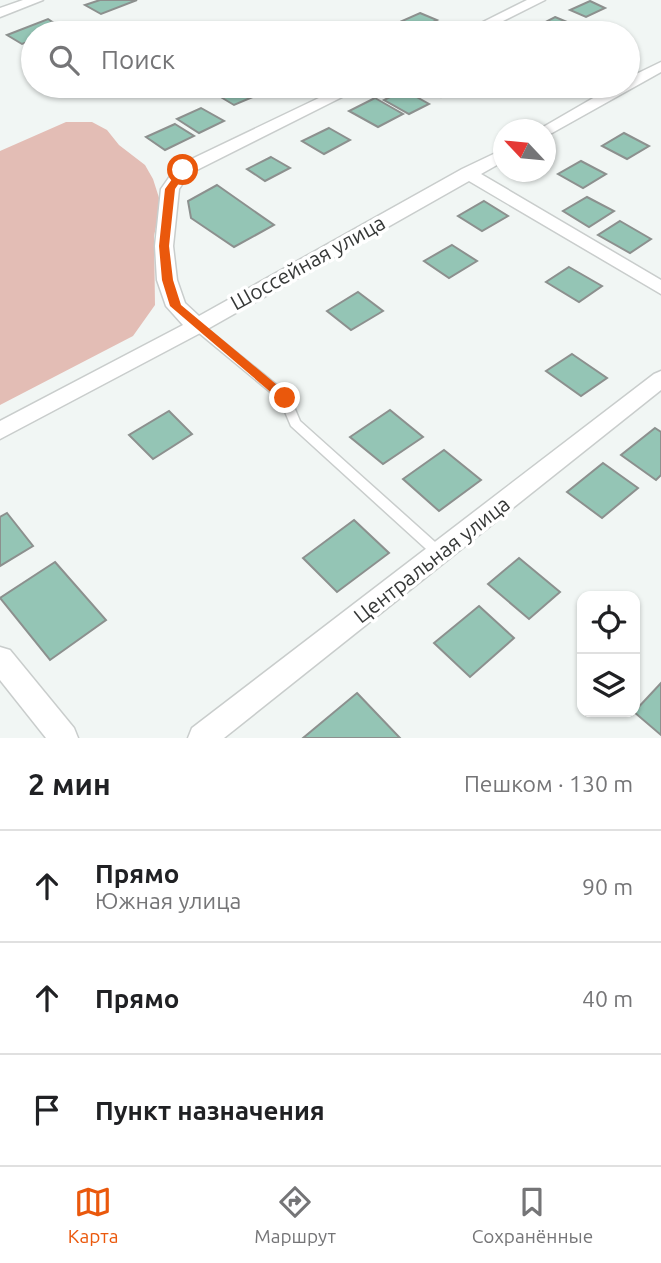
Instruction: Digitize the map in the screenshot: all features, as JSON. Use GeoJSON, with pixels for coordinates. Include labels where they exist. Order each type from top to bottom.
{"type":"FeatureCollection","features":[{"type":"Feature","properties":{"kind":"street"},"geometry":{"type":"LineString","coordinates":[[0,13],[36,0]]}},
{"type":"Feature","properties":{"kind":"street"},"geometry":{"type":"LineString","coordinates":[[493,21],[538,0]]}},
{"type":"Feature","properties":{"kind":"street"},"geometry":{"type":"LineString","coordinates":[[640,77],[661,66]]}},
{"type":"Feature","properties":{"kind":"street"},"geometry":{"type":"LineString","coordinates":[[197,326],[176,306],[167,280],[164,246],[170,189],[183,170],[331,98]]}},
{"type":"Feature","properties":{"kind":"street"},"geometry":{"type":"LineString","coordinates":[[556,124],[603,98]]}},
{"type":"Feature","properties":{"kind":"street","name":"Шоссейная улица"},"geometry":{"type":"LineString","coordinates":[[0,431],[197,326],[493,159]]}},
{"type":"Feature","properties":{"kind":"street"},"geometry":{"type":"LineString","coordinates":[[468,173],[661,288]]}},
{"type":"Feature","properties":{"kind":"street","name":"Центральная улица"},"geometry":{"type":"LineString","coordinates":[[202,738],[661,379]]}},
{"type":"Feature","properties":{"kind":"street"},"geometry":{"type":"LineString","coordinates":[[0,659],[64,738]]}},
{"type":"Feature","properties":{"kind":"lane"},"geometry":{"type":"LineString","coordinates":[[197,326],[285,398],[295,423],[440,554]]}},
{"type":"Feature","properties":{"kind":"shaded area"},"geometry":{"type":"Polygon","coordinates":[[[66,122],[92,122],[107,130],[119,145],[145,165],[153,179],[161,204],[154,236],[155,305],[133,336],[0,405],[0,151],[66,122]]]}},
{"type":"Feature","properties":{"kind":"building"},"geometry":{"type":"Polygon","coordinates":[[[100,0],[137,0],[101,14],[85,5],[100,0]]]}},
{"type":"Feature","properties":{"kind":"building"},"geometry":{"type":"Polygon","coordinates":[[[590,1],[605,8],[586,17],[570,10],[590,1]]]}},
{"type":"Feature","properties":{"kind":"building"},"geometry":{"type":"Polygon","coordinates":[[[420,13],[437,20],[435,21],[402,21],[420,13]]]}},
{"type":"Feature","properties":{"kind":"building"},"geometry":{"type":"Polygon","coordinates":[[[555,17],[565,21],[547,21],[555,17]]]}},
{"type":"Feature","properties":{"kind":"building"},"geometry":{"type":"Polygon","coordinates":[[[21,30],[21,43],[7,35],[21,30]]]}},
{"type":"Feature","properties":{"kind":"building"},"geometry":{"type":"Polygon","coordinates":[[[222,98],[250,98],[234,105],[222,98]]]}},
{"type":"Feature","properties":{"kind":"building"},"geometry":{"type":"Polygon","coordinates":[[[375,98],[403,114],[378,127],[349,111],[375,98]]]}},
{"type":"Feature","properties":{"kind":"building"},"geometry":{"type":"Polygon","coordinates":[[[418,98],[429,104],[409,114],[384,100],[418,98]]]}},
{"type":"Feature","properties":{"kind":"building"},"geometry":{"type":"Polygon","coordinates":[[[201,108],[224,121],[199,133],[177,119],[201,108]]]}},
{"type":"Feature","properties":{"kind":"building"},"geometry":{"type":"Polygon","coordinates":[[[175,124],[194,136],[165,150],[146,137],[175,124]]]}},
{"type":"Feature","properties":{"kind":"building"},"geometry":{"type":"Polygon","coordinates":[[[329,128],[350,140],[324,154],[302,141],[329,128]]]}},
{"type":"Feature","properties":{"kind":"building"},"geometry":{"type":"Polygon","coordinates":[[[624,133],[649,146],[627,159],[602,146],[624,133]]]}},
{"type":"Feature","properties":{"kind":"building"},"geometry":{"type":"Polygon","coordinates":[[[271,157],[290,168],[265,181],[247,169],[271,157]]]}},
{"type":"Feature","properties":{"kind":"building"},"geometry":{"type":"Polygon","coordinates":[[[581,161],[606,174],[583,188],[558,174],[581,161]]]}},
{"type":"Feature","properties":{"kind":"building"},"geometry":{"type":"Polygon","coordinates":[[[217,185],[274,225],[234,247],[191,218],[188,201],[217,185]]]}},
{"type":"Feature","properties":{"kind":"building"},"geometry":{"type":"Polygon","coordinates":[[[587,197],[614,211],[589,227],[563,211],[587,197]]]}},
{"type":"Feature","properties":{"kind":"building"},"geometry":{"type":"Polygon","coordinates":[[[484,201],[508,216],[482,231],[458,216],[484,201]]]}},
{"type":"Feature","properties":{"kind":"building"},"geometry":{"type":"Polygon","coordinates":[[[620,221],[651,239],[630,253],[598,235],[620,221]]]}},
{"type":"Feature","properties":{"kind":"building"},"geometry":{"type":"Polygon","coordinates":[[[452,245],[477,261],[449,278],[424,261],[452,245]]]}},
{"type":"Feature","properties":{"kind":"building"},"geometry":{"type":"Polygon","coordinates":[[[569,267],[602,286],[579,302],[546,282],[569,267]]]}},
{"type":"Feature","properties":{"kind":"building"},"geometry":{"type":"Polygon","coordinates":[[[358,292],[383,311],[351,330],[327,311],[358,292]]]}},
{"type":"Feature","properties":{"kind":"building"},"geometry":{"type":"Polygon","coordinates":[[[572,354],[607,378],[581,396],[546,371],[572,354]]]}},
{"type":"Feature","properties":{"kind":"building"},"geometry":{"type":"Polygon","coordinates":[[[390,410],[423,437],[383,464],[350,437],[390,410]]]}},
{"type":"Feature","properties":{"kind":"building"},"geometry":{"type":"Polygon","coordinates":[[[169,411],[192,434],[153,459],[129,435],[169,411]]]}},
{"type":"Feature","properties":{"kind":"building"},"geometry":{"type":"Polygon","coordinates":[[[655,428],[661,432],[661,475],[656,480],[621,455],[655,428]]]}},
{"type":"Feature","properties":{"kind":"building"},"geometry":{"type":"Polygon","coordinates":[[[444,450],[481,480],[439,511],[403,479],[444,450]]]}},
{"type":"Feature","properties":{"kind":"building"},"geometry":{"type":"Polygon","coordinates":[[[603,463],[638,488],[602,518],[567,492],[603,463]]]}},
{"type":"Feature","properties":{"kind":"building"},"geometry":{"type":"Polygon","coordinates":[[[7,513],[33,546],[0,566],[0,517],[7,513]]]}},
{"type":"Feature","properties":{"kind":"building"},"geometry":{"type":"Polygon","coordinates":[[[354,520],[389,553],[337,592],[303,558],[354,520]]]}},
{"type":"Feature","properties":{"kind":"building"},"geometry":{"type":"Polygon","coordinates":[[[519,558],[560,592],[529,619],[488,584],[519,558]]]}},
{"type":"Feature","properties":{"kind":"building"},"geometry":{"type":"Polygon","coordinates":[[[55,562],[106,620],[50,660],[0,598],[55,562]]]}},
{"type":"Feature","properties":{"kind":"building"},"geometry":{"type":"Polygon","coordinates":[[[479,606],[514,638],[470,677],[434,643],[479,606]]]}},
{"type":"Feature","properties":{"kind":"building"},"geometry":{"type":"Polygon","coordinates":[[[661,683],[661,735],[640,717],[640,706],[661,683]]]}},
{"type":"Feature","properties":{"kind":"building"},"geometry":{"type":"Polygon","coordinates":[[[357,693],[400,738],[303,738],[357,693]]]}},
{"type":"Feature","properties":{"kind":"route"},"geometry":{"type":"LineString","coordinates":[[183,170],[170,189],[164,246],[167,280],[176,306],[285,398]]}}]}
